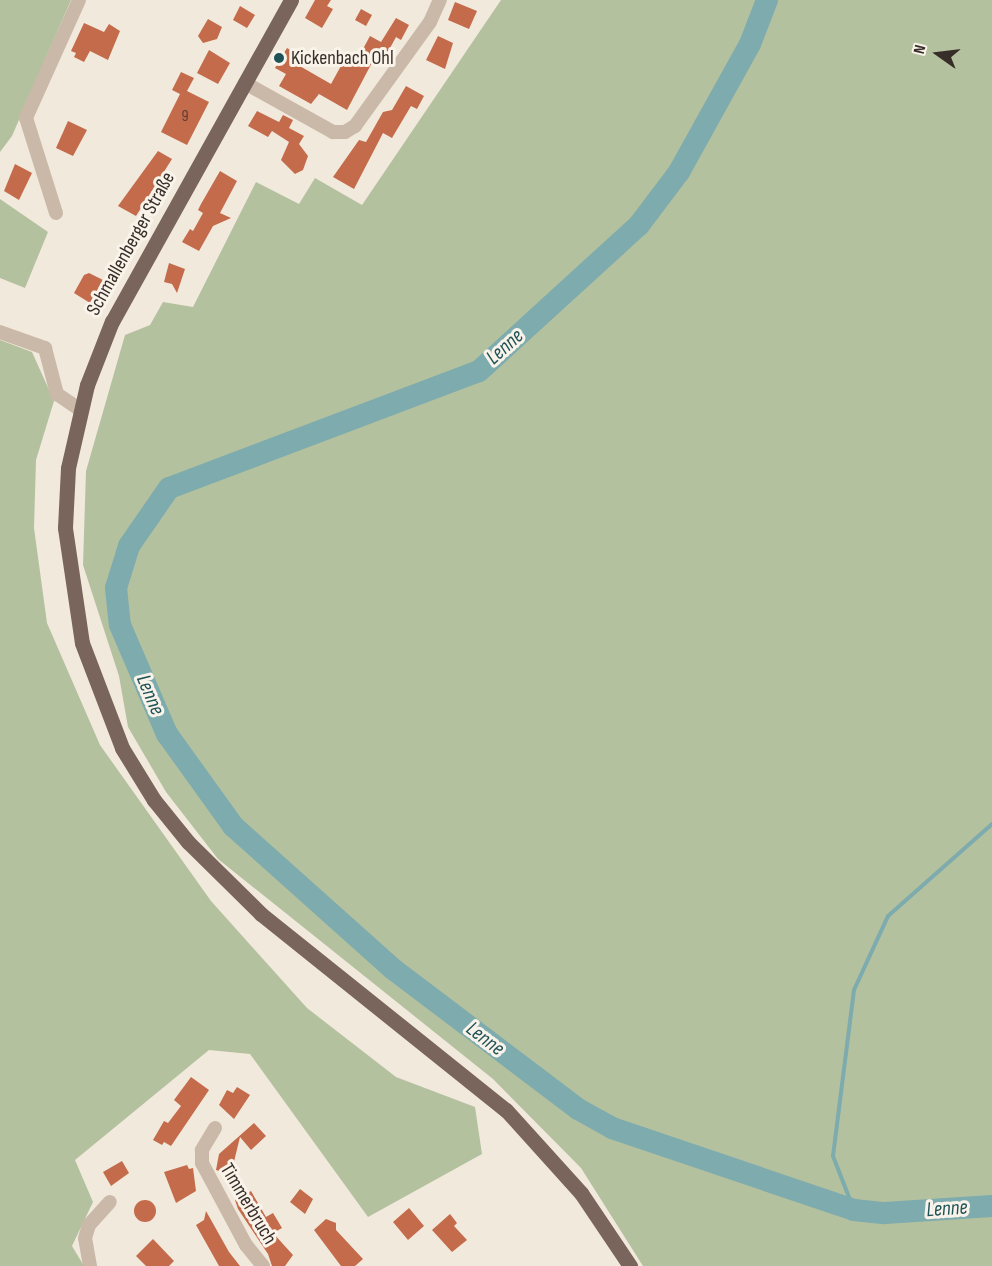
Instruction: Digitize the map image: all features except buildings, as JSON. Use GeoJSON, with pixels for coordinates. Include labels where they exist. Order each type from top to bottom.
{"type":"FeatureCollection","features":[{"type":"Feature","properties":{"kind":"main road","name":"Schmallenberger Straße"},"geometry":{"type":"LineString","coordinates":[[291,0],[112,321],[79,409],[68,468],[65,528],[73,605],[92,677],[122,748],[160,807],[204,860],[261,914],[506,1110],[581,1193],[630,1266]]}},
{"type":"Feature","properties":{"kind":"street"},"geometry":{"type":"LineString","coordinates":[[56,213],[26,118],[80,0]]}},
{"type":"Feature","properties":{"kind":"street"},"geometry":{"type":"LineString","coordinates":[[245,83],[333,132],[345,132],[362,117],[430,22],[440,0]]}},
{"type":"Feature","properties":{"kind":"street"},"geometry":{"type":"LineString","coordinates":[[0,332],[45,348],[57,394],[79,409]]}},
{"type":"Feature","properties":{"kind":"street","name":"Timmerbruch"},"geometry":{"type":"LineString","coordinates":[[215,1128],[202,1150],[202,1163],[246,1245],[263,1266]]}},
{"type":"Feature","properties":{"kind":"street"},"geometry":{"type":"LineString","coordinates":[[90,1266],[85,1239],[89,1225],[110,1202]]}},
{"type":"Feature","properties":{"kind":"green space"},"geometry":{"type":"Polygon","coordinates":[[[0,0],[71,0],[12,136],[0,152],[0,0]]]}},
{"type":"Feature","properties":{"kind":"green space"},"geometry":{"type":"Polygon","coordinates":[[[501,0],[992,0],[992,1266],[643,1266],[581,1168],[493,1079],[218,859],[166,792],[128,727],[119,676],[83,565],[86,471],[125,335],[150,325],[163,302],[193,307],[256,182],[299,204],[315,178],[362,205],[501,0]]]}},
{"type":"Feature","properties":{"kind":"green space"},"geometry":{"type":"Polygon","coordinates":[[[0,199],[48,232],[25,288],[0,278],[0,199]]]}},
{"type":"Feature","properties":{"kind":"green space"},"geometry":{"type":"Polygon","coordinates":[[[0,340],[32,352],[54,401],[36,460],[34,528],[47,623],[100,745],[211,901],[307,1008],[396,1077],[475,1107],[482,1154],[368,1217],[250,1054],[209,1050],[75,1160],[93,1202],[72,1246],[84,1266],[0,1266],[0,340]]]}},
{"type":"Feature","properties":{"kind":"waterway","name":"Lenne"},"geometry":{"type":"LineString","coordinates":[[767,0],[750,44],[679,172],[639,225],[479,371],[169,488],[129,546],[116,588],[120,625],[167,734],[233,826],[393,969],[578,1109],[612,1128],[854,1210],[885,1213],[992,1206]]}},
{"type":"Feature","properties":{"kind":"waterway"},"geometry":{"type":"LineString","coordinates":[[854,1210],[833,1156],[854,990],[888,916],[992,824]]}},
{"type":"Feature","properties":{"kind":"place","name":"Kickenbach Ohl"},"geometry":{"type":"Point","coordinates":[279,58]}}]}
